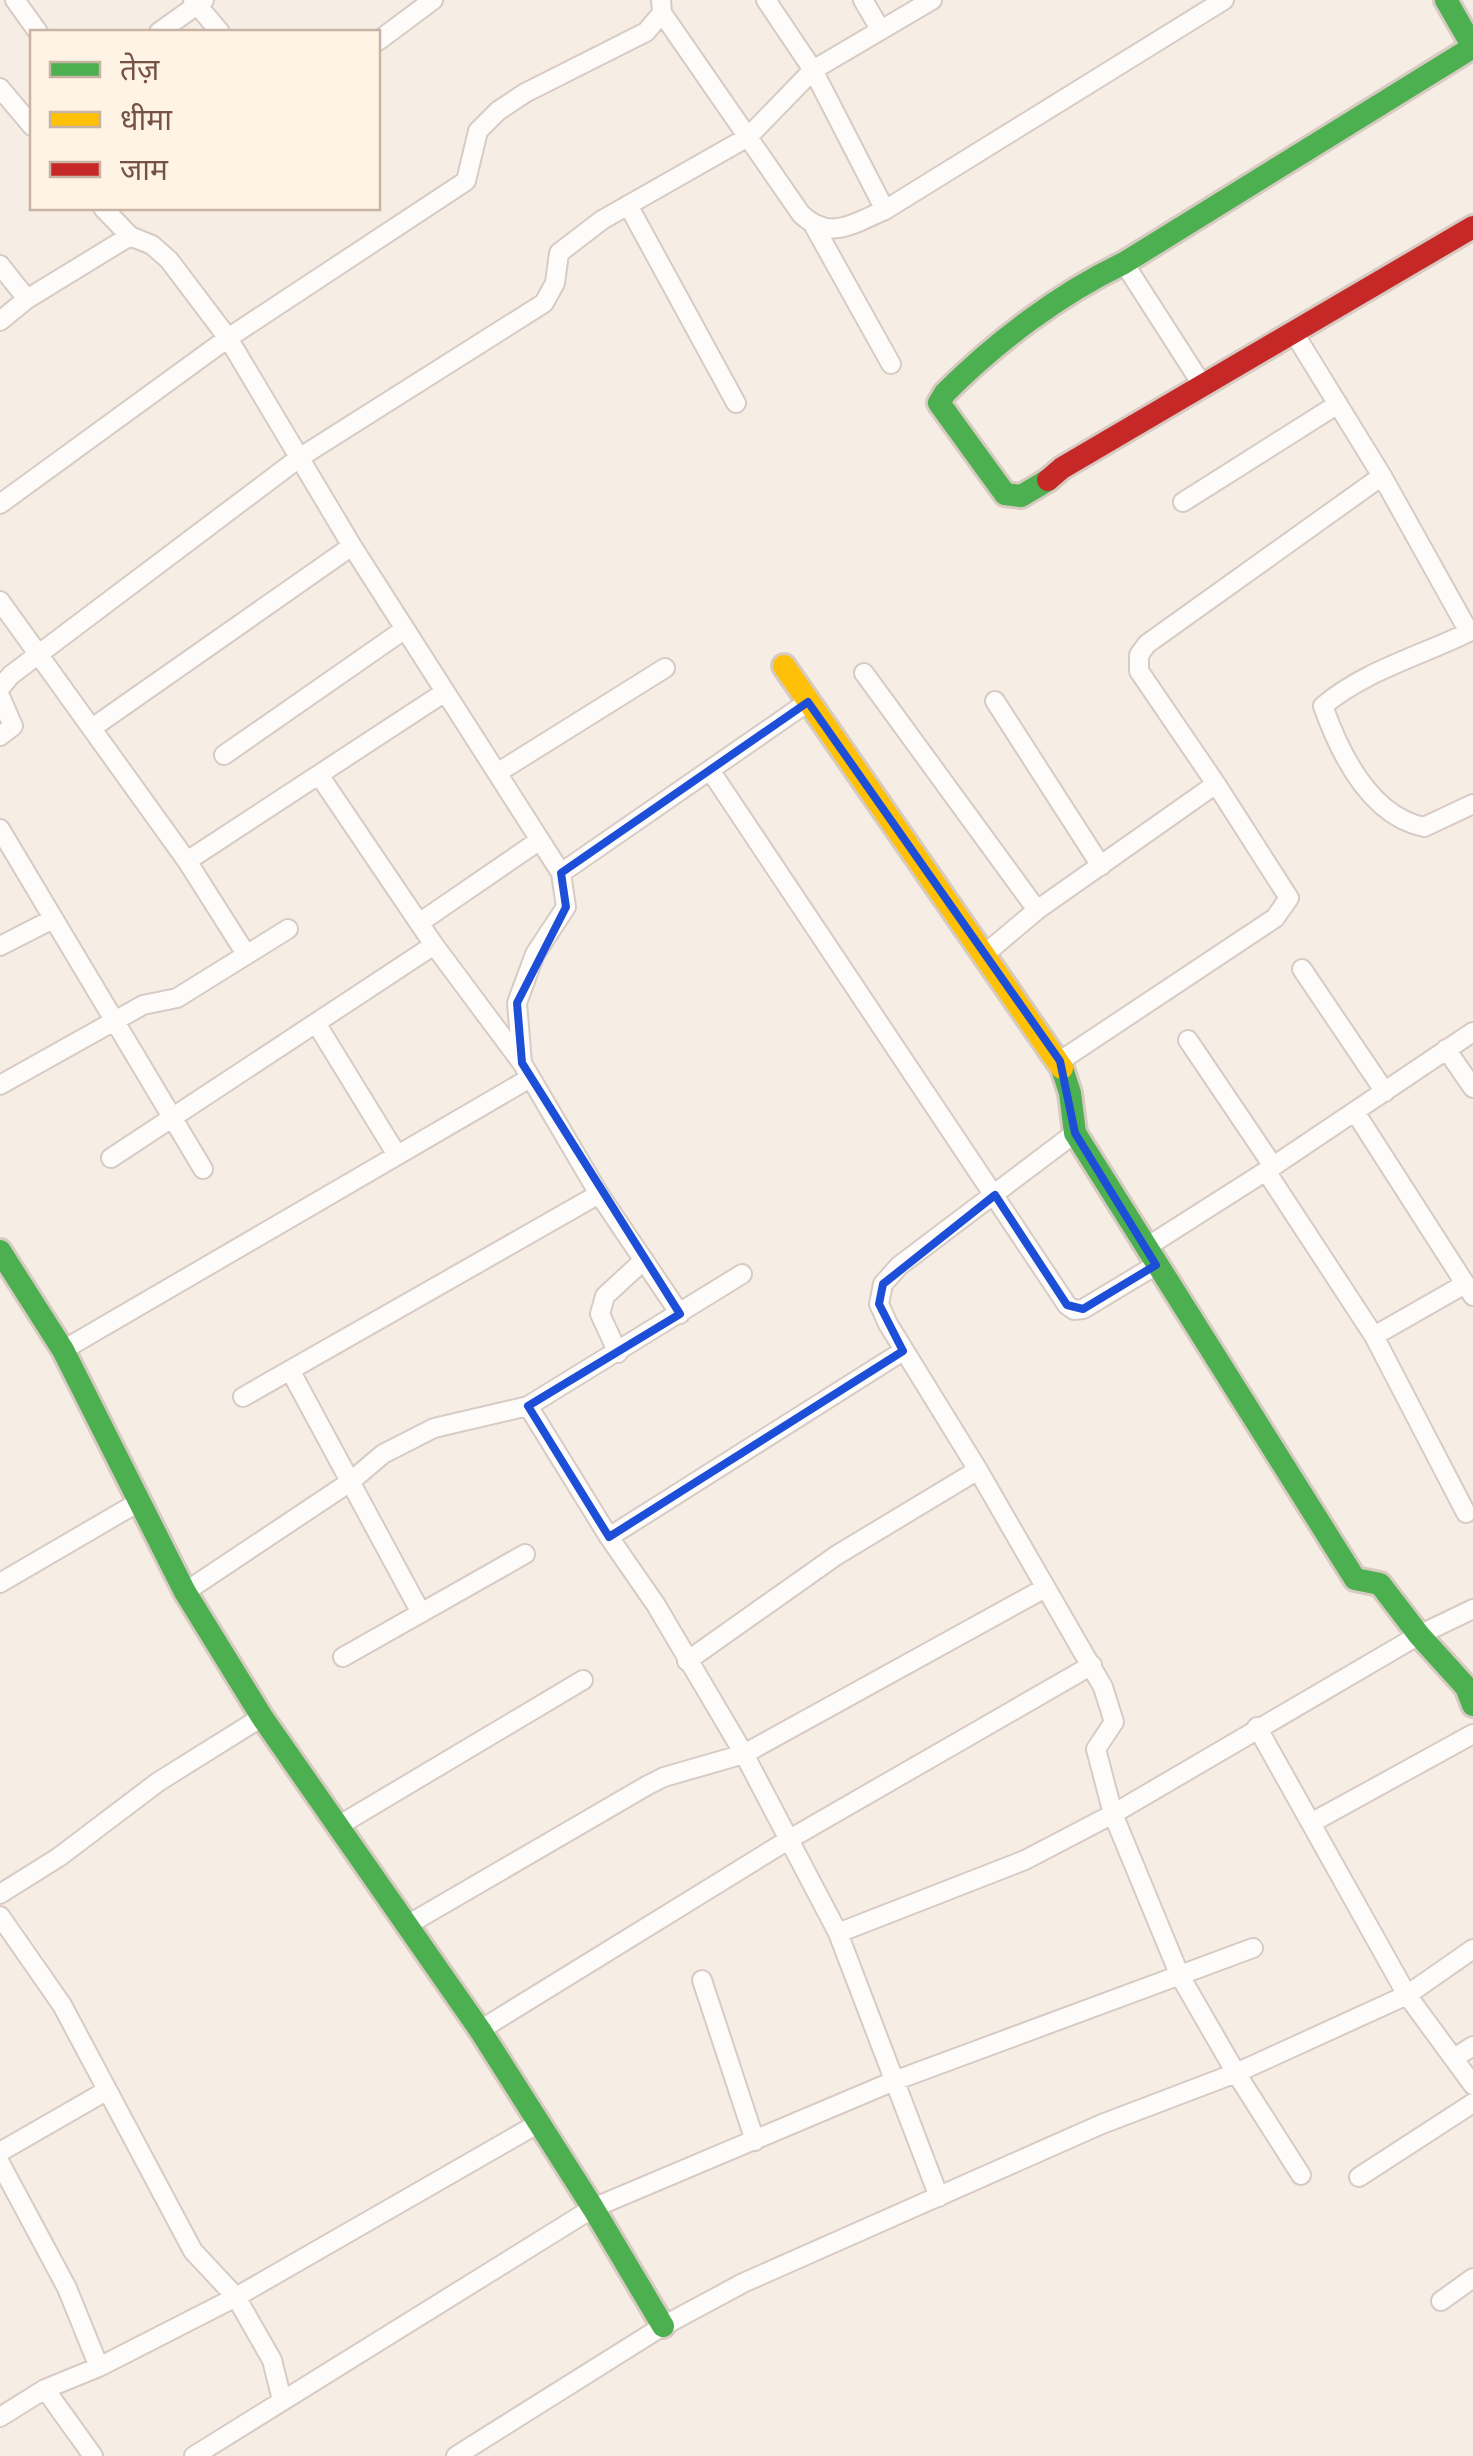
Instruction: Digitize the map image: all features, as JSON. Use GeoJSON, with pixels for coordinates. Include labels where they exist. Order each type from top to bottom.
{"type":"FeatureCollection","features":[{"type":"Feature","properties":{"kind":"street"},"geometry":{"type":"LineString","coordinates":[[15,0],[37,30]]}},
{"type":"Feature","properties":{"kind":"street"},"geometry":{"type":"LineString","coordinates":[[380,40],[433,0]]}},
{"type":"Feature","properties":{"kind":"street"},"geometry":{"type":"LineString","coordinates":[[766,0],[813,70],[885,210]]}},
{"type":"Feature","properties":{"kind":"street"},"geometry":{"type":"LineString","coordinates":[[863,0],[880,28]]}},
{"type":"Feature","properties":{"kind":"street"},"geometry":{"type":"LineString","coordinates":[[0,688],[11,675],[299,458],[544,304],[555,283],[559,253],[628,206],[748,136],[813,70],[932,0]]}},
{"type":"Feature","properties":{"kind":"street"},"geometry":{"type":"LineString","coordinates":[[814,226],[827,230],[842,228],[885,210],[1224,0]]}},
{"type":"Feature","properties":{"kind":"street"},"geometry":{"type":"LineString","coordinates":[[1446,0],[1473,47],[1124,263],[1086,282],[961,376],[941,394],[938,403],[1005,494],[1021,498],[1062,468],[1473,227]]}},
{"type":"Feature","properties":{"kind":"street"},"geometry":{"type":"LineString","coordinates":[[162,30],[198,2],[219,30]]}},
{"type":"Feature","properties":{"kind":"street"},"geometry":{"type":"LineString","coordinates":[[0,504],[228,338],[466,181],[478,131],[498,111],[525,93],[646,32],[662,6],[801,214],[814,226],[891,364]]}},
{"type":"Feature","properties":{"kind":"street"},"geometry":{"type":"LineString","coordinates":[[0,88],[30,124]]}},
{"type":"Feature","properties":{"kind":"street"},"geometry":{"type":"LineString","coordinates":[[628,206],[736,403]]}},
{"type":"Feature","properties":{"kind":"street"},"geometry":{"type":"LineString","coordinates":[[105,210],[130,236],[152,245],[169,260],[228,338],[352,546],[561,873],[566,907],[535,954],[517,1003],[526,1070]]}},
{"type":"Feature","properties":{"kind":"street"},"geometry":{"type":"LineString","coordinates":[[0,320],[130,236]]}},
{"type":"Feature","properties":{"kind":"street"},"geometry":{"type":"LineString","coordinates":[[1124,263],[1203,386]]}},
{"type":"Feature","properties":{"kind":"street"},"geometry":{"type":"LineString","coordinates":[[0,265],[27,299]]}},
{"type":"Feature","properties":{"kind":"street"},"geometry":{"type":"LineString","coordinates":[[1294,332],[1471,631],[1351,687],[1323,706],[1332,732],[1370,795],[1393,816],[1424,827],[1473,804]]}},
{"type":"Feature","properties":{"kind":"street"},"geometry":{"type":"LineString","coordinates":[[1184,502],[1338,404]]}},
{"type":"Feature","properties":{"kind":"street"},"geometry":{"type":"LineString","coordinates":[[1060,1062],[1275,918],[1289,898],[1140,671],[1139,655],[1147,644],[1382,476]]}},
{"type":"Feature","properties":{"kind":"street"},"geometry":{"type":"LineString","coordinates":[[92,728],[352,546]]}},
{"type":"Feature","properties":{"kind":"street"},"geometry":{"type":"LineString","coordinates":[[0,600],[187,862],[246,954]]}},
{"type":"Feature","properties":{"kind":"street"},"geometry":{"type":"LineString","coordinates":[[224,755],[405,629]]}},
{"type":"Feature","properties":{"kind":"street"},"geometry":{"type":"LineString","coordinates":[[784,666],[1060,1062],[1070,1093],[1074,1132],[1354,1579],[1380,1584],[1466,1687],[1473,1705]]}},
{"type":"Feature","properties":{"kind":"street"},"geometry":{"type":"LineString","coordinates":[[497,773],[665,668]]}},
{"type":"Feature","properties":{"kind":"street"},"geometry":{"type":"LineString","coordinates":[[864,672],[1037,910]]}},
{"type":"Feature","properties":{"kind":"street"},"geometry":{"type":"LineString","coordinates":[[187,862],[445,692]]}},
{"type":"Feature","properties":{"kind":"street"},"geometry":{"type":"LineString","coordinates":[[0,696],[14,726],[0,736]]}},
{"type":"Feature","properties":{"kind":"street"},"geometry":{"type":"LineString","coordinates":[[995,701],[1101,866]]}},
{"type":"Feature","properties":{"kind":"street"},"geometry":{"type":"LineString","coordinates":[[561,873],[808,702]]}},
{"type":"Feature","properties":{"kind":"street"},"geometry":{"type":"LineString","coordinates":[[710,770],[1058,1295],[1074,1310],[1082,1309],[1270,1169],[1473,1032]]}},
{"type":"Feature","properties":{"kind":"street"},"geometry":{"type":"LineString","coordinates":[[319,775],[434,946],[526,1070],[599,1194],[680,1314]]}},
{"type":"Feature","properties":{"kind":"street"},"geometry":{"type":"LineString","coordinates":[[986,954],[1037,910],[1216,784]]}},
{"type":"Feature","properties":{"kind":"street"},"geometry":{"type":"LineString","coordinates":[[0,829],[203,1170]]}},
{"type":"Feature","properties":{"kind":"street"},"geometry":{"type":"LineString","coordinates":[[419,923],[540,840]]}},
{"type":"Feature","properties":{"kind":"street"},"geometry":{"type":"LineString","coordinates":[[0,946],[53,919]]}},
{"type":"Feature","properties":{"kind":"street"},"geometry":{"type":"LineString","coordinates":[[0,1085],[143,1005],[177,998],[288,929]]}},
{"type":"Feature","properties":{"kind":"street"},"geometry":{"type":"LineString","coordinates":[[111,1158],[434,946]]}},
{"type":"Feature","properties":{"kind":"street"},"geometry":{"type":"LineString","coordinates":[[1302,968],[1385,1092]]}},
{"type":"Feature","properties":{"kind":"street"},"geometry":{"type":"LineString","coordinates":[[316,1023],[397,1155]]}},
{"type":"Feature","properties":{"kind":"street"},"geometry":{"type":"LineString","coordinates":[[1188,1040],[1374,1336],[1466,1513]]}},
{"type":"Feature","properties":{"kind":"street"},"geometry":{"type":"LineString","coordinates":[[1446,1049],[1473,1088]]}},
{"type":"Feature","properties":{"kind":"street"},"geometry":{"type":"LineString","coordinates":[[63,1350],[397,1155],[526,1070]]}},
{"type":"Feature","properties":{"kind":"street"},"geometry":{"type":"LineString","coordinates":[[1355,1112],[1469,1290],[1374,1336]]}},
{"type":"Feature","properties":{"kind":"street"},"geometry":{"type":"LineString","coordinates":[[1074,1132],[899,1266],[883,1284],[879,1304],[903,1351],[978,1470],[1103,1687],[1114,1722],[1096,1749],[1114,1814],[1180,1976],[1302,2176]]}},
{"type":"Feature","properties":{"kind":"street"},"geometry":{"type":"LineString","coordinates":[[242,1397],[599,1194]]}},
{"type":"Feature","properties":{"kind":"street"},"geometry":{"type":"LineString","coordinates":[[0,1251],[63,1350],[185,1592],[262,1717],[480,2030],[663,2326]]}},
{"type":"Feature","properties":{"kind":"street"},"geometry":{"type":"LineString","coordinates":[[618,1352],[600,1314],[605,1296],[644,1260]]}},
{"type":"Feature","properties":{"kind":"street"},"geometry":{"type":"LineString","coordinates":[[185,1592],[350,1482],[383,1454],[434,1428],[528,1406],[742,1274]]}},
{"type":"Feature","properties":{"kind":"street"},"geometry":{"type":"LineString","coordinates":[[608,1537],[903,1351]]}},
{"type":"Feature","properties":{"kind":"street"},"geometry":{"type":"LineString","coordinates":[[290,1370],[420,1612]]}},
{"type":"Feature","properties":{"kind":"street"},"geometry":{"type":"LineString","coordinates":[[528,1406],[608,1537],[656,1606],[744,1754],[838,1933],[939,2197]]}},
{"type":"Feature","properties":{"kind":"street"},"geometry":{"type":"LineString","coordinates":[[687,1662],[837,1555],[978,1470]]}},
{"type":"Feature","properties":{"kind":"street"},"geometry":{"type":"LineString","coordinates":[[0,1583],[138,1503]]}},
{"type":"Feature","properties":{"kind":"street"},"geometry":{"type":"LineString","coordinates":[[342,1657],[525,1554]]}},
{"type":"Feature","properties":{"kind":"street"},"geometry":{"type":"LineString","coordinates":[[409,1924],[648,1785],[744,1754],[1045,1588]]}},
{"type":"Feature","properties":{"kind":"street"},"geometry":{"type":"LineString","coordinates":[[838,1933],[1026,1860],[1114,1814],[1419,1635],[1473,1609]]}},
{"type":"Feature","properties":{"kind":"street"},"geometry":{"type":"LineString","coordinates":[[480,2030],[788,1840],[1092,1666]]}},
{"type":"Feature","properties":{"kind":"street"},"geometry":{"type":"LineString","coordinates":[[338,1826],[583,1680]]}},
{"type":"Feature","properties":{"kind":"street"},"geometry":{"type":"LineString","coordinates":[[0,1894],[59,1856],[158,1782],[262,1717]]}},
{"type":"Feature","properties":{"kind":"street"},"geometry":{"type":"LineString","coordinates":[[1257,1727],[1407,1995],[1473,2085]]}},
{"type":"Feature","properties":{"kind":"street"},"geometry":{"type":"LineString","coordinates":[[1311,1823],[1473,1734]]}},
{"type":"Feature","properties":{"kind":"street"},"geometry":{"type":"LineString","coordinates":[[0,1916],[62,2006],[194,2251],[236,2297],[272,2360],[282,2400]]}},
{"type":"Feature","properties":{"kind":"street"},"geometry":{"type":"LineString","coordinates":[[194,2456],[593,2208],[894,2081],[1253,1948]]}},
{"type":"Feature","properties":{"kind":"street"},"geometry":{"type":"LineString","coordinates":[[456,2456],[663,2326],[743,2283],[1102,2124],[1236,2073],[1407,1995],[1473,1949]]}},
{"type":"Feature","properties":{"kind":"street"},"geometry":{"type":"LineString","coordinates":[[702,1980],[755,2141]]}},
{"type":"Feature","properties":{"kind":"street"},"geometry":{"type":"LineString","coordinates":[[1454,2058],[1473,2046]]}},
{"type":"Feature","properties":{"kind":"street"},"geometry":{"type":"LineString","coordinates":[[0,2152],[106,2091]]}},
{"type":"Feature","properties":{"kind":"street"},"geometry":{"type":"LineString","coordinates":[[1360,2177],[1473,2104]]}},
{"type":"Feature","properties":{"kind":"street"},"geometry":{"type":"LineString","coordinates":[[0,2418],[45,2390],[236,2297],[539,2123]]}},
{"type":"Feature","properties":{"kind":"street"},"geometry":{"type":"LineString","coordinates":[[0,2164],[67,2288],[99,2367]]}},
{"type":"Feature","properties":{"kind":"street"},"geometry":{"type":"LineString","coordinates":[[1441,2301],[1473,2278]]}},
{"type":"Feature","properties":{"kind":"street"},"geometry":{"type":"LineString","coordinates":[[45,2390],[93,2456]]}},
{"type":"Feature","properties":{"kind":"highlighted area"},"geometry":{"type":"Polygon","coordinates":[[[808,702],[1060,1061],[1075,1133],[1156,1265],[1083,1309],[1067,1305],[995,1195],[883,1284],[879,1304],[903,1351],[609,1537],[528,1406],[680,1314],[522,1063],[517,1003],[566,907],[561,873],[808,702]]]}},
{"type":"Feature","properties":{"kind":"traffic: fast"},"geometry":{"type":"LineString","coordinates":[[1446,0],[1473,47]]}},
{"type":"Feature","properties":{"kind":"traffic: fast"},"geometry":{"type":"LineString","coordinates":[[1048,480],[1021,496],[1005,494],[939,403],[945,393],[1052,304],[1473,47]]}},
{"type":"Feature","properties":{"kind":"traffic: fast"},"geometry":{"type":"LineString","coordinates":[[1062,1068],[1075,1133],[1355,1579],[1380,1584],[1466,1687],[1473,1705]]}},
{"type":"Feature","properties":{"kind":"traffic: fast"},"geometry":{"type":"LineString","coordinates":[[0,1251],[63,1350],[185,1592],[262,1717],[480,2030],[663,2326]]}},
{"type":"Feature","properties":{"kind":"traffic: slow"},"geometry":{"type":"LineString","coordinates":[[784,666],[1062,1068]]}},
{"type":"Feature","properties":{"kind":"traffic: jam"},"geometry":{"type":"LineString","coordinates":[[1048,480],[1062,468],[1473,227]]}}]}
